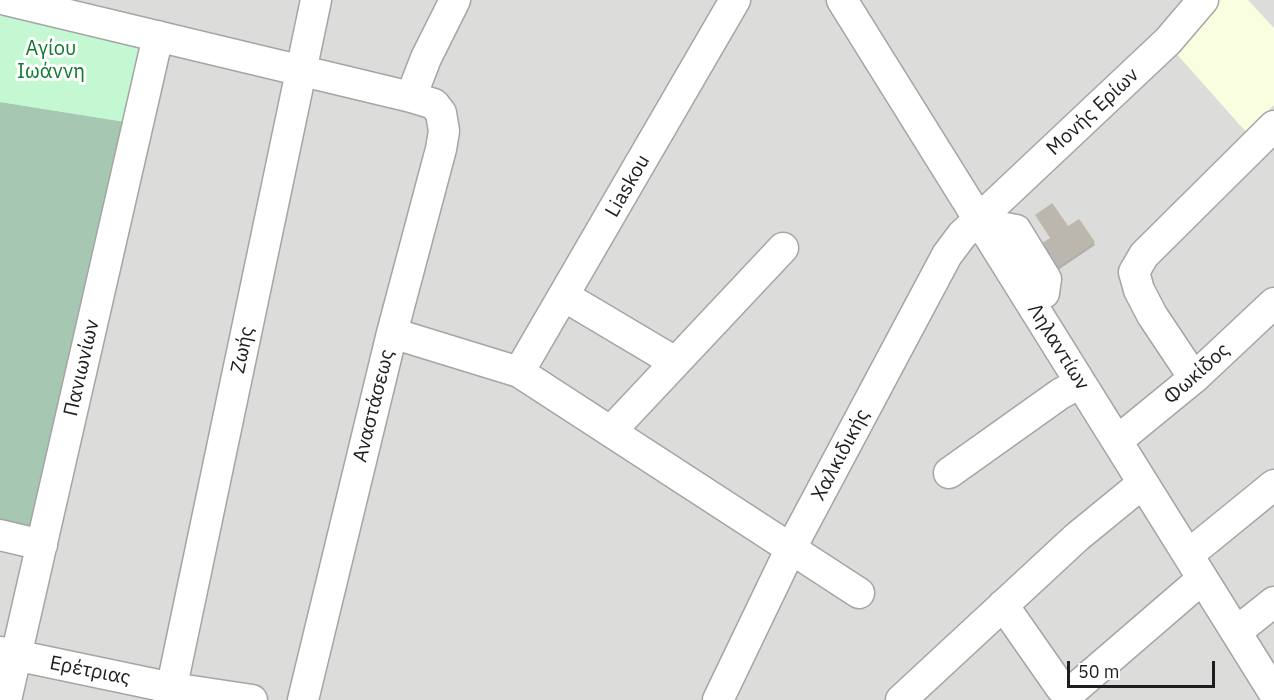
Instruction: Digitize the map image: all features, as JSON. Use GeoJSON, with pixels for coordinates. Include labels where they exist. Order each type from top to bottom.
{"type":"FeatureCollection","features":[{"type":"Feature","properties":{"kind":"street"},"geometry":{"type":"LineString","coordinates":[[6,0],[411,97],[426,58],[455,0]]}},
{"type":"Feature","properties":{"kind":"street","name":"Ζωής"},"geometry":{"type":"LineString","coordinates":[[171,694],[316,0]]}},
{"type":"Feature","properties":{"kind":"street","name":"Liaskou"},"geometry":{"type":"LineString","coordinates":[[519,372],[735,0]]}},
{"type":"Feature","properties":{"kind":"street","name":"Ληλαντίων"},"geometry":{"type":"LineString","coordinates":[[842,0],[992,223],[1080,383],[1274,693]]}},
{"type":"Feature","properties":{"kind":"street","name":"Μονής Ερίων"},"geometry":{"type":"LineString","coordinates":[[992,223],[1168,41],[1203,0]]}},
{"type":"Feature","properties":{"kind":"street","name":"Πανιωνίων"},"geometry":{"type":"LineString","coordinates":[[6,700],[8,654],[42,545],[158,36]]}},
{"type":"Feature","properties":{"kind":"street","name":"Αναστάσεως"},"geometry":{"type":"LineString","coordinates":[[303,700],[392,333],[441,149],[444,130],[441,113],[434,104],[411,97]]}},
{"type":"Feature","properties":{"kind":"street"},"geometry":{"type":"LineString","coordinates":[[1194,378],[1152,315],[1139,290],[1134,272],[1144,255],[1274,126]]}},
{"type":"Feature","properties":{"kind":"street"},"geometry":{"type":"LineString","coordinates":[[992,223],[1016,230],[1046,279],[1044,292]]}},
{"type":"Feature","properties":{"kind":"street","name":"Χαλκιδικής"},"geometry":{"type":"LineString","coordinates":[[718,700],[791,548],[947,255],[962,235],[992,223]]}},
{"type":"Feature","properties":{"kind":"street"},"geometry":{"type":"LineString","coordinates":[[611,431],[783,248]]}},
{"type":"Feature","properties":{"kind":"street"},"geometry":{"type":"LineString","coordinates":[[564,296],[675,362]]}},
{"type":"Feature","properties":{"kind":"street","name":"Φωκίδος"},"geometry":{"type":"LineString","coordinates":[[1117,441],[1194,378],[1274,303]]}},
{"type":"Feature","properties":{"kind":"street"},"geometry":{"type":"LineString","coordinates":[[392,333],[519,372],[859,593]]}},
{"type":"Feature","properties":{"kind":"street"},"geometry":{"type":"LineString","coordinates":[[949,473],[1060,394],[1080,383]]}},
{"type":"Feature","properties":{"kind":"street"},"geometry":{"type":"LineString","coordinates":[[902,700],[1077,537],[1143,483]]}},
{"type":"Feature","properties":{"kind":"street"},"geometry":{"type":"LineString","coordinates":[[1003,605],[1061,688],[1072,692],[1274,485]]}},
{"type":"Feature","properties":{"kind":"street"},"geometry":{"type":"LineString","coordinates":[[0,535],[42,545]]}},
{"type":"Feature","properties":{"kind":"street"},"geometry":{"type":"LineString","coordinates":[[1236,632],[1274,602]]}},
{"type":"Feature","properties":{"kind":"street","name":"Ερέτριας"},"geometry":{"type":"LineString","coordinates":[[8,654],[171,694],[252,700]]}},
{"type":"Feature","properties":{"kind":"shaded area"},"geometry":{"type":"Polygon","coordinates":[[[0,0],[1274,0],[1274,700],[0,700],[0,0]]]}},
{"type":"Feature","properties":{"kind":"shaded area"},"geometry":{"type":"Polygon","coordinates":[[[1217,0],[1248,0],[1274,28],[1274,105],[1246,132],[1174,51],[1197,30],[1217,0]]]}},
{"type":"Feature","properties":{"kind":"shaded area"},"geometry":{"type":"Polygon","coordinates":[[[0,102],[138,124],[42,545],[0,535],[0,102]]]}},
{"type":"Feature","properties":{"kind":"green space","name":"Αγίου Ιωάννη"},"geometry":{"type":"Polygon","coordinates":[[[0,0],[158,36],[138,124],[0,102],[0,0]]]}},
{"type":"Feature","properties":{"kind":"building"},"geometry":{"type":"Polygon","coordinates":[[[1052,204],[1068,227],[1079,220],[1094,242],[1052,270],[1036,248],[1051,238],[1036,215],[1052,204]]]}}]}
